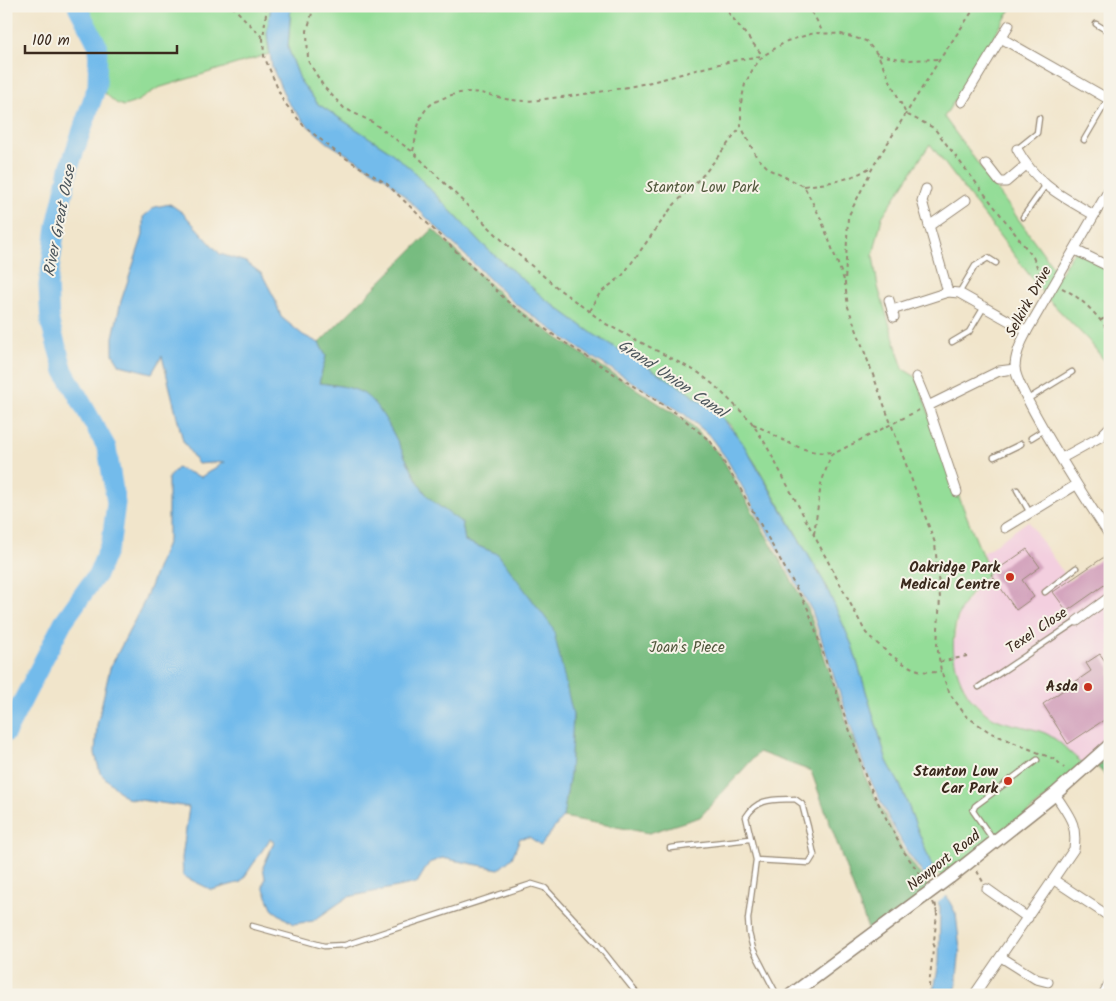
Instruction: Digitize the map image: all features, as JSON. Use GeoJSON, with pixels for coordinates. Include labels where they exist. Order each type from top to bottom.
{"type":"FeatureCollection","features":[{"type":"Feature","properties":{"kind":"street"},"geometry":{"type":"LineString","coordinates":[[962,102],[1008,26]]}},
{"type":"Feature","properties":{"kind":"street"},"geometry":{"type":"LineString","coordinates":[[1001,38],[1109,100]]}},
{"type":"Feature","properties":{"kind":"street"},"geometry":{"type":"LineString","coordinates":[[1017,150],[1026,165],[1045,186],[1094,215]]}},
{"type":"Feature","properties":{"kind":"street"},"geometry":{"type":"LineString","coordinates":[[986,164],[1000,182],[1006,182],[1026,165]]}},
{"type":"Feature","properties":{"kind":"street","name":"Selkirk Drive"},"geometry":{"type":"LineString","coordinates":[[1014,369],[1020,345],[1027,331],[1110,188]]}},
{"type":"Feature","properties":{"kind":"street"},"geometry":{"type":"LineString","coordinates":[[926,189],[922,201],[948,292]]}},
{"type":"Feature","properties":{"kind":"street"},"geometry":{"type":"LineString","coordinates":[[929,226],[966,200]]}},
{"type":"Feature","properties":{"kind":"street"},"geometry":{"type":"LineString","coordinates":[[1075,250],[1110,267]]}},
{"type":"Feature","properties":{"kind":"street"},"geometry":{"type":"LineString","coordinates":[[889,300],[893,313],[948,292],[959,293],[1027,331]]}},
{"type":"Feature","properties":{"kind":"street"},"geometry":{"type":"LineString","coordinates":[[928,406],[999,371],[1014,369],[1028,399],[1076,485],[1110,536]]}},
{"type":"Feature","properties":{"kind":"street"},"geometry":{"type":"LineString","coordinates":[[916,377],[928,406],[957,492]]}},
{"type":"Feature","properties":{"kind":"street"},"geometry":{"type":"LineString","coordinates":[[1062,458],[1100,437],[1110,428]]}},
{"type":"Feature","properties":{"kind":"street"},"geometry":{"type":"LineString","coordinates":[[1006,528],[1076,485]]}},
{"type":"Feature","properties":{"kind":"street","name":"Texel Close"},"geometry":{"type":"LineString","coordinates":[[1077,621],[1110,597]]}},
{"type":"Feature","properties":{"kind":"street","name":"Newport Road"},"geometry":{"type":"LineString","coordinates":[[791,995],[929,895],[1054,794],[1110,745]]}},
{"type":"Feature","properties":{"kind":"street"},"geometry":{"type":"LineString","coordinates":[[974,995],[1074,849],[1076,834],[1072,821],[1054,794]]}},
{"type":"Feature","properties":{"kind":"street"},"geometry":{"type":"LineString","coordinates":[[1054,880],[1110,917]]}},
{"type":"Feature","properties":{"kind":"street"},"geometry":{"type":"LineString","coordinates":[[987,890],[1028,918]]}},
{"type":"Feature","properties":{"kind":"street"},"geometry":{"type":"LineString","coordinates":[[1001,957],[1036,980],[1048,982]]}},
{"type":"Feature","properties":{"kind":"street"},"geometry":{"type":"LineString","coordinates":[[1103,995],[1110,982]]}},
{"type":"Feature","properties":{"kind":"lane"},"geometry":{"type":"LineString","coordinates":[[1096,24],[1106,30],[1110,22]]}},
{"type":"Feature","properties":{"kind":"lane"},"geometry":{"type":"LineString","coordinates":[[1084,140],[1109,100]]}},
{"type":"Feature","properties":{"kind":"lane"},"geometry":{"type":"LineString","coordinates":[[1017,150],[1037,133],[1039,118]]}},
{"type":"Feature","properties":{"kind":"lane"},"geometry":{"type":"LineString","coordinates":[[1023,217],[1045,186]]}},
{"type":"Feature","properties":{"kind":"lane"},"geometry":{"type":"LineString","coordinates":[[959,293],[975,266],[988,258],[996,263]]}},
{"type":"Feature","properties":{"kind":"lane"},"geometry":{"type":"LineString","coordinates":[[952,342],[969,332],[984,308]]}},
{"type":"Feature","properties":{"kind":"lane"},"geometry":{"type":"LineString","coordinates":[[1028,399],[1072,372]]}},
{"type":"Feature","properties":{"kind":"lane"},"geometry":{"type":"LineString","coordinates":[[1031,438],[1045,430]]}},
{"type":"Feature","properties":{"kind":"lane"},"geometry":{"type":"LineString","coordinates":[[994,457],[1021,444]]}},
{"type":"Feature","properties":{"kind":"lane"},"geometry":{"type":"LineString","coordinates":[[1017,490],[1030,513]]}},
{"type":"Feature","properties":{"kind":"lane"},"geometry":{"type":"LineString","coordinates":[[1045,592],[1076,568]]}},
{"type":"Feature","properties":{"kind":"lane","name":"Texel Close"},"geometry":{"type":"LineString","coordinates":[[979,687],[1077,621]]}},
{"type":"Feature","properties":{"kind":"lane"},"geometry":{"type":"LineString","coordinates":[[995,842],[973,811],[975,806],[1037,760]]}},
{"type":"Feature","properties":{"kind":"lane"},"geometry":{"type":"LineString","coordinates":[[756,860],[809,863],[814,855],[802,804],[795,798],[768,800],[753,806],[746,817],[747,828],[756,860],[748,919],[749,933],[753,949],[777,995]]}},
{"type":"Feature","properties":{"kind":"lane"},"geometry":{"type":"LineString","coordinates":[[670,848],[750,839]]}},
{"type":"Feature","properties":{"kind":"lane"},"geometry":{"type":"LineString","coordinates":[[252,926],[324,946],[344,945],[532,884],[539,885],[545,888],[598,945],[638,995]]}},
{"type":"Feature","properties":{"kind":"path"},"geometry":{"type":"LineString","coordinates":[[232,6],[263,38]]}},
{"type":"Feature","properties":{"kind":"path"},"geometry":{"type":"LineString","coordinates":[[267,6],[263,38],[264,56],[283,101],[304,126],[336,152],[386,184],[508,302],[588,358],[690,423],[711,442],[741,490],[808,610],[867,781],[902,849],[929,895],[938,906],[928,995]]}},
{"type":"Feature","properties":{"kind":"path"},"geometry":{"type":"LineString","coordinates":[[314,6],[306,31],[308,61],[324,87],[344,108],[372,122],[413,152],[506,245],[589,311],[606,324],[699,373],[734,401],[753,424],[866,633],[881,647],[918,670],[926,673],[941,671]]}},
{"type":"Feature","properties":{"kind":"path"},"geometry":{"type":"LineString","coordinates":[[724,6],[763,56]]}},
{"type":"Feature","properties":{"kind":"path"},"geometry":{"type":"LineString","coordinates":[[806,6],[816,17],[824,33]]}},
{"type":"Feature","properties":{"kind":"path"},"geometry":{"type":"LineString","coordinates":[[874,165],[858,176],[804,186],[783,179],[770,170],[756,156],[741,126],[741,104],[746,84],[754,67],[763,56],[787,41],[814,33],[840,34],[866,41],[878,55],[906,114],[934,128],[1033,258],[1040,274],[1070,292],[1101,320],[1110,334]]}},
{"type":"Feature","properties":{"kind":"path"},"geometry":{"type":"LineString","coordinates":[[878,55],[907,60],[940,59]]}},
{"type":"Feature","properties":{"kind":"path"},"geometry":{"type":"LineString","coordinates":[[413,152],[423,111],[438,100],[468,90],[490,93],[512,100],[527,101],[642,84],[733,60],[763,56]]}},
{"type":"Feature","properties":{"kind":"path"},"geometry":{"type":"LineString","coordinates":[[589,311],[600,293],[622,276],[672,207],[710,167],[741,126]]}},
{"type":"Feature","properties":{"kind":"path"},"geometry":{"type":"LineString","coordinates":[[804,186],[822,219],[845,283]]}},
{"type":"Feature","properties":{"kind":"path"},"geometry":{"type":"LineString","coordinates":[[1101,320],[1110,316]]}},
{"type":"Feature","properties":{"kind":"path"},"geometry":{"type":"LineString","coordinates":[[814,535],[824,472],[831,455],[928,406]]}},
{"type":"Feature","properties":{"kind":"path"},"geometry":{"type":"LineString","coordinates":[[753,424],[787,443],[806,450],[822,453],[837,451]]}},
{"type":"Feature","properties":{"kind":"path"},"geometry":{"type":"LineString","coordinates":[[940,662],[967,656]]}},
{"type":"Feature","properties":{"kind":"path"},"geometry":{"type":"LineString","coordinates":[[971,860],[987,890]]}},
{"type":"Feature","properties":{"kind":"shaded area"},"geometry":{"type":"Polygon","coordinates":[[[1028,521],[1069,581],[1110,552],[1110,746],[1086,765],[1066,751],[1056,740],[1034,729],[1009,725],[987,714],[970,697],[955,663],[953,647],[960,611],[989,572],[983,553],[1028,521]]]}},
{"type":"Feature","properties":{"kind":"green space"},"geometry":{"type":"Polygon","coordinates":[[[77,6],[271,6],[267,34],[269,54],[158,88],[136,102],[124,106],[116,103],[99,88],[102,79],[100,58],[92,35],[77,6]]]}},
{"type":"Feature","properties":{"kind":"green space","name":"Stanton Low Park"},"geometry":{"type":"Polygon","coordinates":[[[291,6],[1013,6],[944,117],[1059,275],[1075,250],[1110,267],[1110,368],[1089,341],[1046,297],[930,144],[882,217],[873,256],[878,287],[903,369],[916,377],[957,492],[989,572],[966,601],[960,611],[956,625],[954,653],[961,681],[976,705],[987,714],[1001,721],[1030,728],[1051,736],[1086,765],[950,877],[935,874],[900,785],[887,761],[852,645],[824,582],[757,466],[731,426],[720,415],[676,384],[593,334],[545,299],[483,245],[411,169],[388,150],[318,104],[301,82],[288,48],[291,6]]]}},
{"type":"Feature","properties":{"kind":"green space","name":"Joan's Piece"},"geometry":{"type":"Polygon","coordinates":[[[433,229],[508,302],[559,339],[689,423],[721,456],[808,609],[867,781],[902,849],[929,887],[923,897],[868,929],[811,771],[759,752],[700,817],[649,833],[563,817],[570,773],[573,715],[498,554],[465,541],[462,523],[438,506],[426,494],[389,426],[372,402],[363,394],[353,389],[319,383],[326,356],[319,343],[433,229]]]}},
{"type":"Feature","properties":{"kind":"green space"},"geometry":{"type":"Polygon","coordinates":[[[1110,745],[1110,780],[1091,761],[1110,745]]]}},
{"type":"Feature","properties":{"kind":"water"},"geometry":{"type":"Polygon","coordinates":[[[271,6],[291,6],[288,48],[301,82],[318,104],[388,150],[411,169],[483,245],[545,299],[593,334],[676,384],[720,415],[742,442],[824,582],[852,645],[887,761],[900,785],[935,874],[956,914],[960,949],[955,995],[933,995],[939,963],[940,907],[928,881],[908,853],[889,819],[865,769],[812,611],[726,458],[708,434],[683,413],[587,354],[513,302],[386,178],[328,143],[306,124],[287,101],[272,67],[267,33],[271,6]]]}},
{"type":"Feature","properties":{"kind":"water"},"geometry":{"type":"Polygon","coordinates":[[[170,204],[183,213],[220,254],[246,262],[262,274],[275,299],[281,317],[303,335],[319,343],[326,356],[319,383],[354,389],[364,394],[373,402],[389,426],[426,494],[438,506],[462,523],[465,541],[498,554],[553,628],[573,715],[570,773],[563,817],[541,845],[529,837],[520,838],[512,858],[499,869],[442,858],[429,863],[417,883],[348,897],[313,921],[293,924],[273,910],[263,887],[265,878],[263,867],[274,842],[270,839],[241,882],[212,890],[183,876],[182,858],[189,807],[126,798],[100,773],[95,753],[97,725],[110,668],[144,602],[168,540],[168,478],[177,468],[201,477],[224,462],[198,464],[183,441],[162,356],[152,373],[120,365],[113,354],[113,337],[121,301],[143,235],[143,217],[155,207],[170,204]]]}},
{"type":"Feature","properties":{"kind":"pier"},"geometry":{"type":"Polygon","coordinates":[[[938,873],[948,895],[936,904],[926,882],[938,873]]]}},
{"type":"Feature","properties":{"kind":"building","name":"Oakridge Park Medical Centre"},"geometry":{"type":"Polygon","coordinates":[[[1027,549],[1040,567],[1022,580],[1034,597],[1016,610],[991,574],[1027,549]]]}},
{"type":"Feature","properties":{"kind":"building"},"geometry":{"type":"Polygon","coordinates":[[[1110,553],[1110,581],[1067,611],[1053,592],[1110,553]]]}},
{"type":"Feature","properties":{"kind":"building","name":"Asda"},"geometry":{"type":"Polygon","coordinates":[[[1100,654],[1110,668],[1110,716],[1068,744],[1043,704],[1091,671],[1086,663],[1100,654]]]}},
{"type":"Feature","properties":{"kind":"waterway","name":"River Great Ouse"},"geometry":{"type":"LineString","coordinates":[[6,733],[63,622],[98,573],[111,541],[116,503],[107,448],[64,371],[50,323],[48,285],[56,226],[70,165],[97,86],[98,46],[77,6]]}},
{"type":"Feature","properties":{"kind":"place","name":"Oakridge Park Medical Centre"},"geometry":{"type":"Point","coordinates":[1010,577]}},
{"type":"Feature","properties":{"kind":"place","name":"Asda"},"geometry":{"type":"Point","coordinates":[1088,687]}},
{"type":"Feature","properties":{"kind":"place","name":"Stanton Low Car Park"},"geometry":{"type":"Point","coordinates":[1008,781]}},
{"type":"Feature","properties":{"kind":"water label","name":"Grand Union Canal"},"geometry":{"type":"Point","coordinates":[672,379]}}]}
